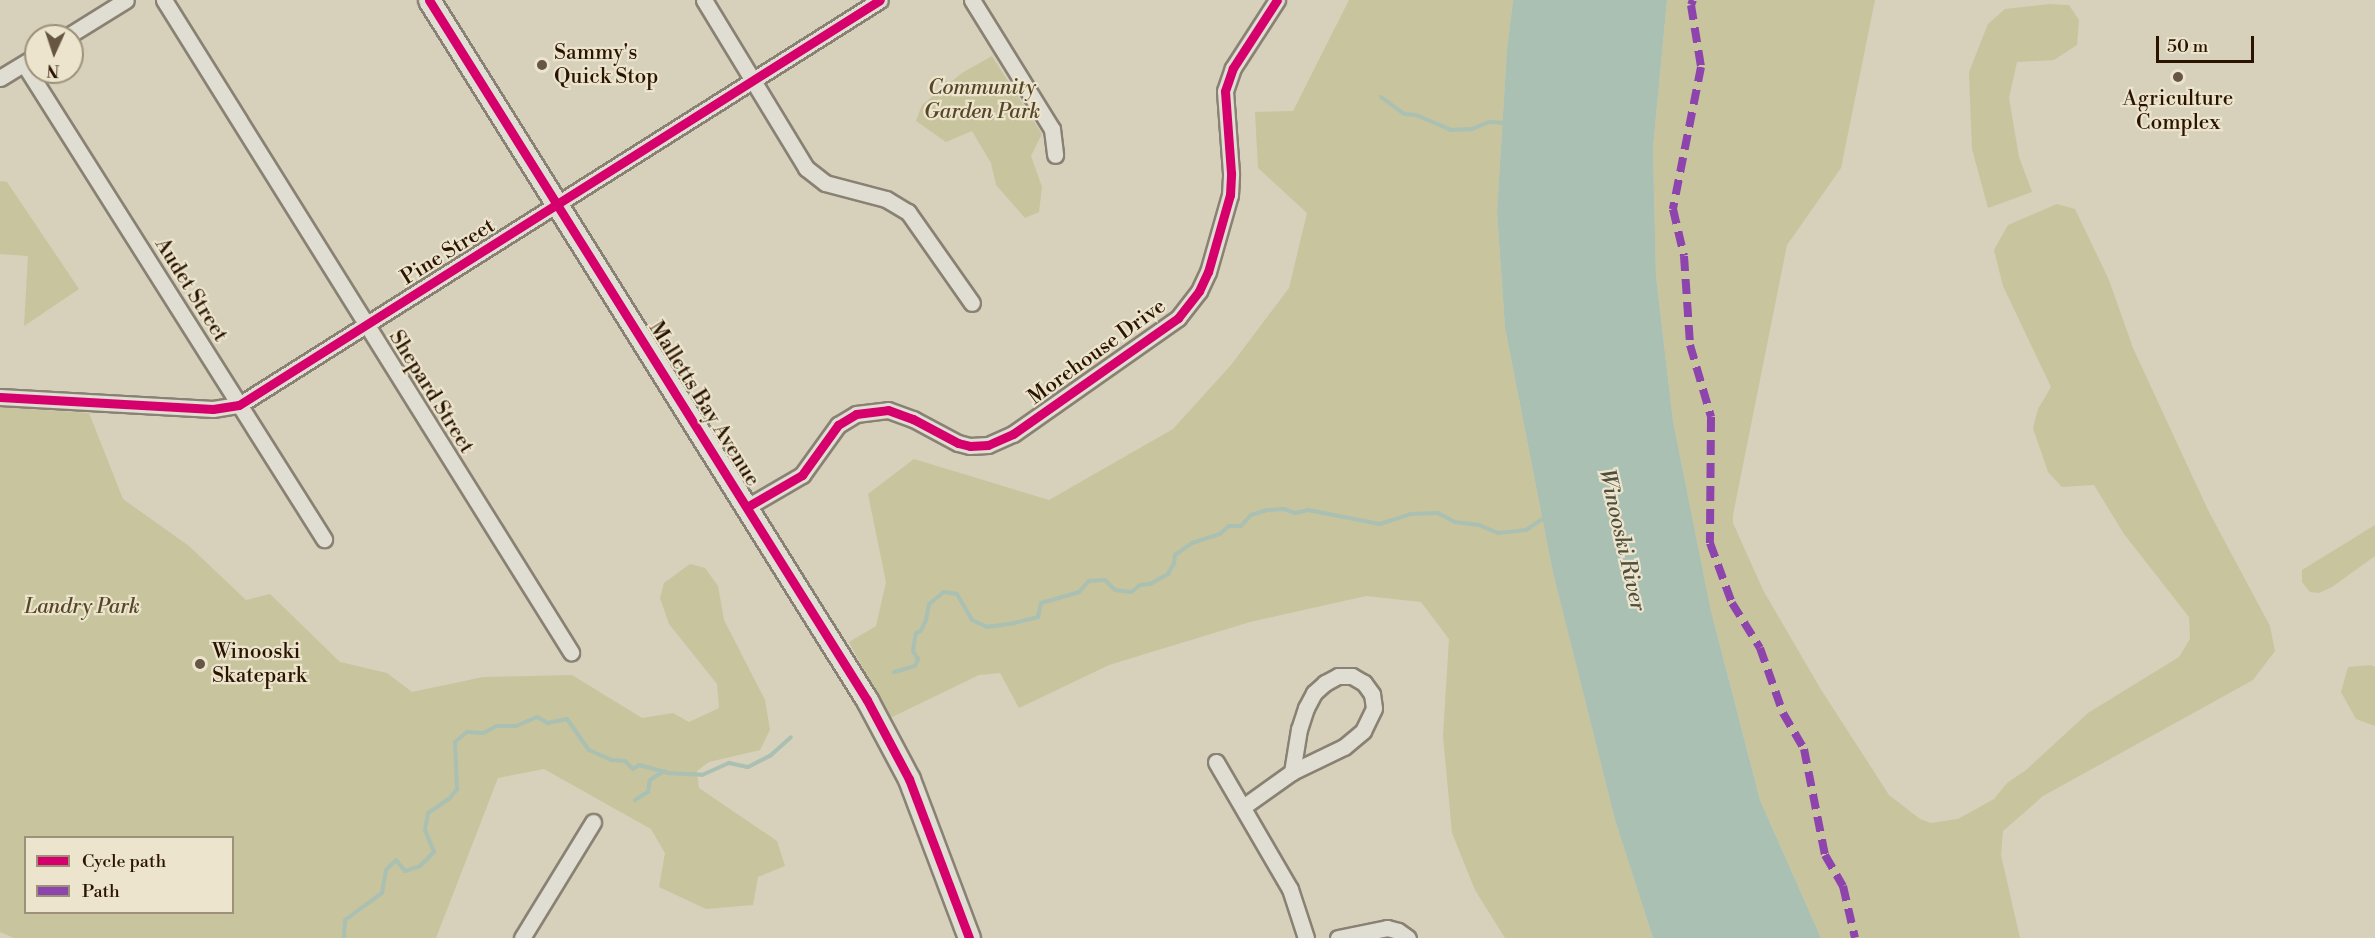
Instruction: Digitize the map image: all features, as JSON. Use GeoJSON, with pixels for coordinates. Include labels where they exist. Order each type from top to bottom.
{"type":"FeatureCollection","features":[{"type":"Feature","properties":{"kind":"street"},"geometry":{"type":"LineString","coordinates":[[84,26],[126,0]]}},
{"type":"Feature","properties":{"kind":"street","name":"Shepard Street"},"geometry":{"type":"LineString","coordinates":[[164,0],[571,652]]}},
{"type":"Feature","properties":{"kind":"street","name":"Malletts Bay Avenue"},"geometry":{"type":"LineString","coordinates":[[429,0],[747,507],[890,741],[927,821],[969,938]]}},
{"type":"Feature","properties":{"kind":"street"},"geometry":{"type":"LineString","coordinates":[[704,0],[806,168],[825,183],[886,199],[908,212],[972,303]]}},
{"type":"Feature","properties":{"kind":"street","name":"Pine Street"},"geometry":{"type":"LineString","coordinates":[[0,397],[213,409],[239,405],[880,0]]}},
{"type":"Feature","properties":{"kind":"street"},"geometry":{"type":"LineString","coordinates":[[972,0],[1052,129],[1055,155]]}},
{"type":"Feature","properties":{"kind":"street","name":"Morehouse Drive"},"geometry":{"type":"LineString","coordinates":[[747,507],[802,475],[838,425],[856,414],[888,410],[913,419],[969,446],[988,445],[1013,434],[1178,318],[1199,291],[1208,272],[1230,195],[1230,151],[1224,103],[1227,85],[1233,68],[1277,0]]}},
{"type":"Feature","properties":{"kind":"street"},"geometry":{"type":"LineString","coordinates":[[0,78],[24,64]]}},
{"type":"Feature","properties":{"kind":"street","name":"Audet Street"},"geometry":{"type":"LineString","coordinates":[[45,84],[239,405],[324,539]]}},
{"type":"Feature","properties":{"kind":"street"},"geometry":{"type":"LineString","coordinates":[[1243,807],[1292,772],[1344,747],[1363,731],[1372,717],[1374,704],[1372,694],[1364,683],[1352,676],[1338,676],[1324,682],[1314,693],[1299,729],[1292,772]]}},
{"type":"Feature","properties":{"kind":"street"},"geometry":{"type":"LineString","coordinates":[[1216,762],[1290,889],[1306,938]]}},
{"type":"Feature","properties":{"kind":"street"},"geometry":{"type":"LineString","coordinates":[[522,938],[593,822]]}},
{"type":"Feature","properties":{"kind":"street"},"geometry":{"type":"LineString","coordinates":[[1338,938],[1387,928],[1398,931],[1408,938]]}},
{"type":"Feature","properties":{"kind":"green space"},"geometry":{"type":"Polygon","coordinates":[[[1349,0],[1513,0],[1507,49],[1497,212],[1505,328],[1553,573],[1615,820],[1653,938],[1505,938],[1475,890],[1452,833],[1443,736],[1449,639],[1421,602],[1366,596],[1250,622],[1109,665],[1019,708],[1000,673],[979,675],[890,718],[849,642],[876,626],[886,582],[868,494],[914,459],[1049,500],[1173,429],[1231,365],[1289,288],[1307,213],[1258,168],[1255,112],[1293,111],[1349,0]]]}},
{"type":"Feature","properties":{"kind":"green space"},"geometry":{"type":"Polygon","coordinates":[[[1667,0],[1875,0],[1841,168],[1787,245],[1733,523],[1763,590],[1820,688],[1889,795],[1920,819],[1931,823],[1958,819],[1994,799],[2007,783],[2026,770],[2088,713],[2179,657],[2190,639],[2189,617],[2124,534],[2094,485],[2062,487],[2048,472],[2033,428],[2038,409],[2051,387],[2003,286],[1994,250],[2008,225],[2057,204],[2075,209],[2109,280],[2133,348],[2208,510],[2270,626],[2275,651],[2253,680],[2043,796],[2003,831],[2001,855],[2020,938],[1821,938],[1760,800],[1711,611],[1673,421],[1656,276],[1653,148],[1667,0]]]}},
{"type":"Feature","properties":{"kind":"green space"},"geometry":{"type":"Polygon","coordinates":[[[2049,4],[2069,5],[2079,20],[2077,45],[2054,60],[2017,62],[2009,98],[2019,157],[2032,192],[1988,208],[1972,149],[1969,72],[1988,24],[2005,9],[2049,4]]]}},
{"type":"Feature","properties":{"kind":"green space","name":"Community Garden Park"},"geometry":{"type":"Polygon","coordinates":[[[992,56],[1042,134],[1031,156],[1042,187],[1039,212],[1025,218],[996,185],[991,163],[972,131],[946,142],[916,121],[922,105],[962,73],[992,56]]]}},
{"type":"Feature","properties":{"kind":"green space"},"geometry":{"type":"Polygon","coordinates":[[[0,181],[7,182],[79,289],[24,326],[28,256],[0,254],[0,181]]]}},
{"type":"Feature","properties":{"kind":"green space","name":"Landry Park"},"geometry":{"type":"Polygon","coordinates":[[[0,407],[89,413],[123,499],[189,546],[246,600],[270,594],[340,662],[387,673],[412,692],[483,677],[572,675],[642,718],[673,713],[689,722],[719,708],[717,684],[669,624],[660,598],[664,583],[690,564],[705,568],[718,586],[724,620],[765,700],[770,730],[760,750],[709,762],[697,771],[699,788],[777,841],[785,866],[758,877],[753,905],[706,909],[659,887],[665,853],[651,829],[544,769],[498,778],[436,938],[14,938],[0,932],[0,407]]]}},
{"type":"Feature","properties":{"kind":"green space"},"geometry":{"type":"Polygon","coordinates":[[[2375,525],[2375,556],[2332,587],[2319,593],[2310,592],[2302,582],[2302,570],[2375,525]]]}},
{"type":"Feature","properties":{"kind":"green space"},"geometry":{"type":"Polygon","coordinates":[[[2371,665],[2375,667],[2375,726],[2356,719],[2341,692],[2348,667],[2371,665]]]}},
{"type":"Feature","properties":{"kind":"water","name":"Winooski River"},"geometry":{"type":"Polygon","coordinates":[[[1513,0],[1667,0],[1653,148],[1656,276],[1673,421],[1711,611],[1760,800],[1821,938],[1653,938],[1615,820],[1553,573],[1505,328],[1497,212],[1507,49],[1513,0]]]}},
{"type":"Feature","properties":{"kind":"waterway"},"geometry":{"type":"LineString","coordinates":[[1381,97],[1404,114],[1416,115],[1451,130],[1472,129],[1489,122],[1505,123]]}},
{"type":"Feature","properties":{"kind":"waterway"},"geometry":{"type":"LineString","coordinates":[[894,672],[915,666],[918,659],[913,651],[916,633],[921,631],[926,620],[929,604],[944,592],[957,594],[972,620],[987,627],[1038,617],[1041,603],[1079,592],[1089,581],[1105,580],[1115,590],[1131,592],[1140,585],[1150,584],[1168,574],[1174,563],[1175,555],[1192,543],[1220,534],[1229,526],[1241,526],[1251,515],[1267,510],[1284,509],[1295,513],[1308,510],[1380,524],[1410,514],[1438,513],[1455,522],[1479,525],[1498,533],[1526,530],[1545,517]]}},
{"type":"Feature","properties":{"kind":"waterway"},"geometry":{"type":"LineString","coordinates":[[344,938],[345,920],[382,893],[386,870],[396,860],[405,871],[420,866],[434,852],[425,830],[428,813],[449,799],[457,789],[455,742],[467,732],[483,733],[497,726],[516,726],[537,717],[548,723],[567,719],[589,750],[611,760],[625,761],[633,769],[639,765],[668,773],[702,775],[729,763],[748,767],[770,756],[791,737]]}},
{"type":"Feature","properties":{"kind":"waterway"},"geometry":{"type":"LineString","coordinates":[[635,800],[648,792],[650,780],[664,771]]}},
{"type":"Feature","properties":{"kind":"marked path"},"geometry":{"type":"LineString","coordinates":[[1693,0],[1691,5],[1701,67],[1673,209],[1684,256],[1690,345],[1711,417],[1710,543],[1732,603],[1760,648],[1783,713],[1804,749],[1825,855],[1843,886],[1855,938]]}},
{"type":"Feature","properties":{"kind":"cycle path"},"geometry":{"type":"LineString","coordinates":[[429,0],[867,700],[909,779],[969,938]]}},
{"type":"Feature","properties":{"kind":"cycle path"},"geometry":{"type":"LineString","coordinates":[[0,397],[213,409],[239,405],[880,0]]}},
{"type":"Feature","properties":{"kind":"cycle path"},"geometry":{"type":"LineString","coordinates":[[747,507],[802,475],[838,425],[856,414],[888,410],[913,419],[958,443],[970,446],[988,445],[1013,434],[1178,318],[1199,291],[1208,272],[1230,195],[1231,173],[1225,91],[1233,68],[1277,0]]}},
{"type":"Feature","properties":{"kind":"place","name":"Sammy's Quick Stop"},"geometry":{"type":"Point","coordinates":[542,65]}},
{"type":"Feature","properties":{"kind":"place","name":"Agriculture Complex"},"geometry":{"type":"Point","coordinates":[2178,77]}},
{"type":"Feature","properties":{"kind":"place","name":"Winooski Skatepark"},"geometry":{"type":"Point","coordinates":[200,664]}}]}
